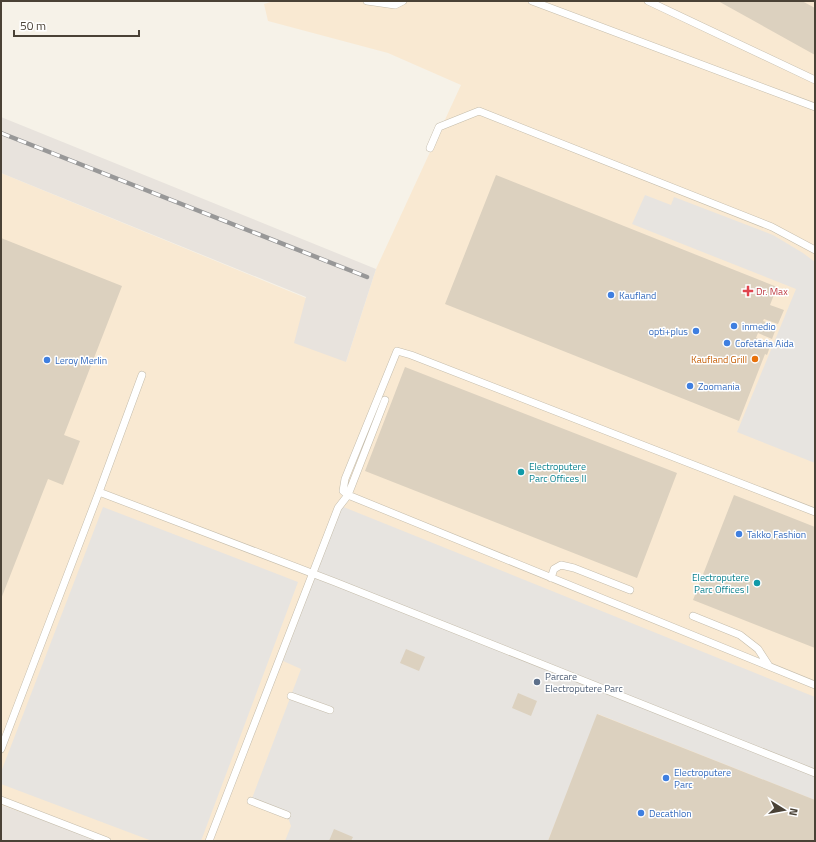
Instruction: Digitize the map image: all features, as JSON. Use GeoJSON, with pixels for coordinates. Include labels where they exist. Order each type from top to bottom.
{"type":"FeatureCollection","features":[{"type":"Feature","properties":{"kind":"lane"},"geometry":{"type":"LineString","coordinates":[[367,1],[395,5],[403,1]]}},
{"type":"Feature","properties":{"kind":"lane"},"geometry":{"type":"LineString","coordinates":[[532,1],[815,107]]}},
{"type":"Feature","properties":{"kind":"lane"},"geometry":{"type":"LineString","coordinates":[[648,1],[815,80]]}},
{"type":"Feature","properties":{"kind":"lane"},"geometry":{"type":"LineString","coordinates":[[430,148],[439,127],[479,111],[772,227],[815,250]]}},
{"type":"Feature","properties":{"kind":"lane"},"geometry":{"type":"LineString","coordinates":[[815,512],[411,355],[397,351],[345,479],[343,491],[348,495],[365,502],[815,685]]}},
{"type":"Feature","properties":{"kind":"lane"},"geometry":{"type":"LineString","coordinates":[[1,749],[142,375]]}},
{"type":"Feature","properties":{"kind":"lane"},"geometry":{"type":"LineString","coordinates":[[209,841],[338,508],[348,495],[385,400]]}},
{"type":"Feature","properties":{"kind":"lane"},"geometry":{"type":"LineString","coordinates":[[99,492],[335,582],[815,773]]}},
{"type":"Feature","properties":{"kind":"lane"},"geometry":{"type":"LineString","coordinates":[[551,578],[554,568],[561,565],[574,568],[630,590]]}},
{"type":"Feature","properties":{"kind":"lane"},"geometry":{"type":"LineString","coordinates":[[693,616],[740,634],[758,649],[769,666]]}},
{"type":"Feature","properties":{"kind":"lane"},"geometry":{"type":"LineString","coordinates":[[291,696],[330,710]]}},
{"type":"Feature","properties":{"kind":"lane"},"geometry":{"type":"LineString","coordinates":[[1,800],[107,841]]}},
{"type":"Feature","properties":{"kind":"lane"},"geometry":{"type":"LineString","coordinates":[[252,800],[287,815]]}},
{"type":"Feature","properties":{"kind":"shaded area"},"geometry":{"type":"Polygon","coordinates":[[[274,1],[815,1],[815,841],[101,841],[1,805],[1,173],[306,298],[346,362],[376,269],[461,85],[388,53],[268,21],[264,4],[274,1]]]}},
{"type":"Feature","properties":{"kind":"shaded area"},"geometry":{"type":"Polygon","coordinates":[[[1,117],[376,269],[346,362],[294,343],[306,297],[1,173],[1,117]]]}},
{"type":"Feature","properties":{"kind":"shaded area"},"geometry":{"type":"Polygon","coordinates":[[[645,195],[671,205],[674,197],[773,235],[815,262],[815,463],[737,432],[796,289],[632,224],[645,195]]]}},
{"type":"Feature","properties":{"kind":"shaded area","name":"Parcare Electroputere Parc"},"geometry":{"type":"Polygon","coordinates":[[[341,506],[815,697],[815,800],[598,714],[548,841],[285,841],[291,826],[287,815],[251,801],[301,669],[283,661],[341,506]]]}},
{"type":"Feature","properties":{"kind":"shaded area"},"geometry":{"type":"Polygon","coordinates":[[[103,507],[298,582],[201,841],[152,841],[1,784],[1,772],[103,507]]]}},
{"type":"Feature","properties":{"kind":"shaded area"},"geometry":{"type":"Polygon","coordinates":[[[1,805],[101,841],[1,841],[1,805]]]}},
{"type":"Feature","properties":{"kind":"building"},"geometry":{"type":"Polygon","coordinates":[[[718,1],[802,1],[815,8],[815,55],[718,1]]]}},
{"type":"Feature","properties":{"kind":"building","name":"Kaufland"},"geometry":{"type":"Polygon","coordinates":[[[496,175],[777,287],[770,305],[784,310],[778,324],[764,319],[763,321],[777,326],[772,339],[758,333],[756,338],[771,344],[767,355],[765,354],[739,421],[445,304],[496,175]]]}},
{"type":"Feature","properties":{"kind":"building","name":"Leroy Merlin"},"geometry":{"type":"Polygon","coordinates":[[[1,238],[122,286],[64,435],[80,441],[63,485],[48,479],[1,599],[1,238]]]}},
{"type":"Feature","properties":{"kind":"building","name":"Electroputere Parc Offices II"},"geometry":{"type":"Polygon","coordinates":[[[405,367],[677,473],[637,578],[365,471],[405,367]]]}},
{"type":"Feature","properties":{"kind":"building","name":"Electroputere Parc Offices I"},"geometry":{"type":"Polygon","coordinates":[[[734,495],[815,527],[815,648],[693,600],[734,495]]]}},
{"type":"Feature","properties":{"kind":"building"},"geometry":{"type":"Polygon","coordinates":[[[406,649],[425,657],[419,671],[400,663],[406,649]]]}},
{"type":"Feature","properties":{"kind":"building"},"geometry":{"type":"Polygon","coordinates":[[[518,693],[537,701],[531,716],[512,708],[518,693]]]}},
{"type":"Feature","properties":{"kind":"building","name":"Electroputere Parc"},"geometry":{"type":"Polygon","coordinates":[[[597,714],[815,800],[815,841],[548,841],[597,714]]]}},
{"type":"Feature","properties":{"kind":"building"},"geometry":{"type":"Polygon","coordinates":[[[334,829],[353,837],[351,841],[329,841],[334,829]]]}},
{"type":"Feature","properties":{"kind":"railway"},"geometry":{"type":"LineString","coordinates":[[1,133],[367,277]]}},
{"type":"Feature","properties":{"kind":"place","name":"Dr. Max"},"geometry":{"type":"Point","coordinates":[748,291]}},
{"type":"Feature","properties":{"kind":"place","name":"Kaufland"},"geometry":{"type":"Point","coordinates":[611,295]}},
{"type":"Feature","properties":{"kind":"place","name":"inmedio"},"geometry":{"type":"Point","coordinates":[734,326]}},
{"type":"Feature","properties":{"kind":"place","name":"opti+plus"},"geometry":{"type":"Point","coordinates":[696,331]}},
{"type":"Feature","properties":{"kind":"place","name":"Cofetăria Aida"},"geometry":{"type":"Point","coordinates":[727,343]}},
{"type":"Feature","properties":{"kind":"place","name":"Kaufland Grill"},"geometry":{"type":"Point","coordinates":[755,359]}},
{"type":"Feature","properties":{"kind":"place","name":"Leroy Merlin"},"geometry":{"type":"Point","coordinates":[47,360]}},
{"type":"Feature","properties":{"kind":"place","name":"Zoomania"},"geometry":{"type":"Point","coordinates":[690,386]}},
{"type":"Feature","properties":{"kind":"place","name":"Electroputere Parc Offices II"},"geometry":{"type":"Point","coordinates":[521,472]}},
{"type":"Feature","properties":{"kind":"place","name":"Takko Fashion"},"geometry":{"type":"Point","coordinates":[739,534]}},
{"type":"Feature","properties":{"kind":"place","name":"Electroputere Parc Offices I"},"geometry":{"type":"Point","coordinates":[757,583]}},
{"type":"Feature","properties":{"kind":"place","name":"Parcare Electroputere Parc"},"geometry":{"type":"Point","coordinates":[537,682]}},
{"type":"Feature","properties":{"kind":"place","name":"Electroputere Parc"},"geometry":{"type":"Point","coordinates":[666,778]}},
{"type":"Feature","properties":{"kind":"place","name":"Decathlon"},"geometry":{"type":"Point","coordinates":[641,813]}}]}
